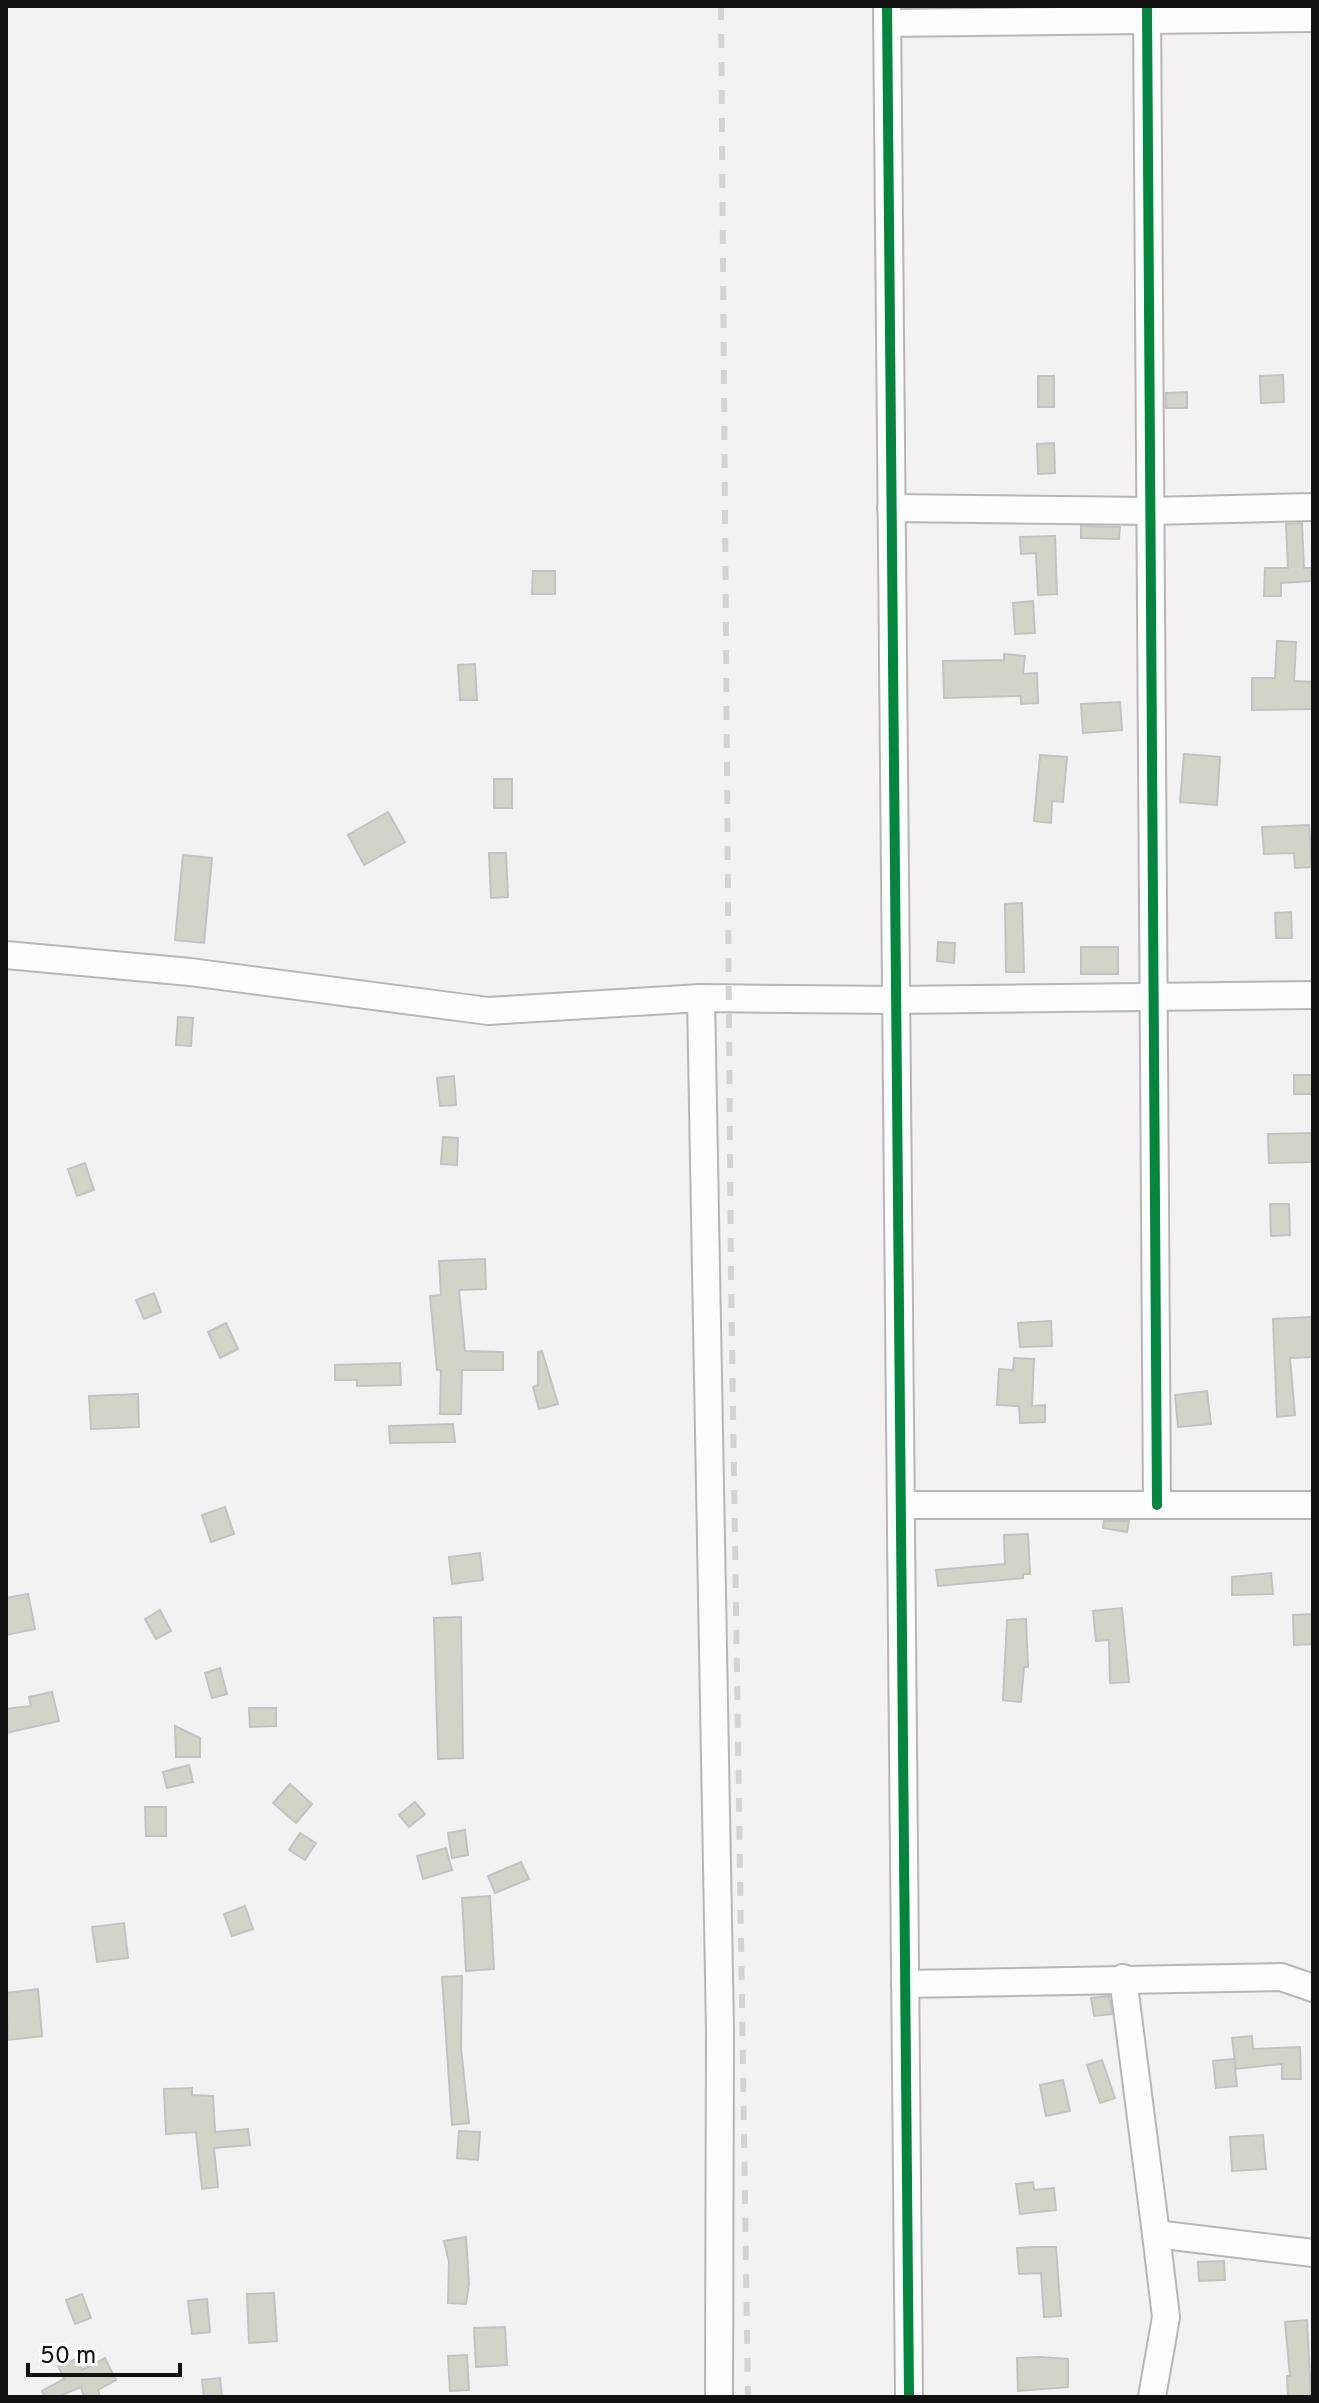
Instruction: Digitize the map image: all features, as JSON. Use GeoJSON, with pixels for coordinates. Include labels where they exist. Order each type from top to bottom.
{"type":"FeatureCollection","features":[{"type":"Feature","properties":{"kind":"street"},"geometry":{"type":"LineString","coordinates":[[1147,13],[1157,1505]]}},
{"type":"Feature","properties":{"kind":"street"},"geometry":{"type":"LineString","coordinates":[[909,2397],[887,15],[1147,13],[1313,18]]}},
{"type":"Feature","properties":{"kind":"street"},"geometry":{"type":"LineString","coordinates":[[891,508],[1151,511],[1313,507]]}},
{"type":"Feature","properties":{"kind":"street"},"geometry":{"type":"LineString","coordinates":[[6,955],[190,972],[488,1011],[701,998],[895,1000],[1313,995]]}},
{"type":"Feature","properties":{"kind":"street"},"geometry":{"type":"LineString","coordinates":[[701,998],[719,2013],[719,2397]]}},
{"type":"Feature","properties":{"kind":"street"},"geometry":{"type":"LineString","coordinates":[[901,1505],[1313,1505]]}},
{"type":"Feature","properties":{"kind":"street"},"geometry":{"type":"LineString","coordinates":[[905,1984],[1281,1977],[1313,1988]]}},
{"type":"Feature","properties":{"kind":"street"},"geometry":{"type":"LineString","coordinates":[[1123,1978],[1166,2317],[1152,2397]]}},
{"type":"Feature","properties":{"kind":"street"},"geometry":{"type":"LineString","coordinates":[[1156,2234],[1313,2253]]}},
{"type":"Feature","properties":{"kind":"building"},"geometry":{"type":"Polygon","coordinates":[[[1283,375],[1284,402],[1261,403],[1260,376],[1283,375]]]}},
{"type":"Feature","properties":{"kind":"building"},"geometry":{"type":"Polygon","coordinates":[[[1038,376],[1054,376],[1054,407],[1038,407],[1038,376]]]}},
{"type":"Feature","properties":{"kind":"building"},"geometry":{"type":"Polygon","coordinates":[[[1187,392],[1187,408],[1166,408],[1166,393],[1187,392]]]}},
{"type":"Feature","properties":{"kind":"building"},"geometry":{"type":"Polygon","coordinates":[[[1054,443],[1055,473],[1038,474],[1037,444],[1054,443]]]}},
{"type":"Feature","properties":{"kind":"building"},"geometry":{"type":"Polygon","coordinates":[[[1302,523],[1304,568],[1313,568],[1313,581],[1281,583],[1281,596],[1264,596],[1265,568],[1288,568],[1286,524],[1302,523]]]}},
{"type":"Feature","properties":{"kind":"building"},"geometry":{"type":"Polygon","coordinates":[[[1081,526],[1120,527],[1119,539],[1081,538],[1081,526]]]}},
{"type":"Feature","properties":{"kind":"building"},"geometry":{"type":"Polygon","coordinates":[[[1055,536],[1057,594],[1038,595],[1036,553],[1021,554],[1020,537],[1055,536]]]}},
{"type":"Feature","properties":{"kind":"building"},"geometry":{"type":"Polygon","coordinates":[[[533,571],[555,571],[555,594],[532,594],[533,571]]]}},
{"type":"Feature","properties":{"kind":"building"},"geometry":{"type":"Polygon","coordinates":[[[1033,601],[1035,633],[1015,634],[1013,603],[1033,601]]]}},
{"type":"Feature","properties":{"kind":"building"},"geometry":{"type":"Polygon","coordinates":[[[1277,641],[1296,642],[1294,681],[1313,682],[1313,709],[1252,710],[1252,678],[1275,678],[1277,641]]]}},
{"type":"Feature","properties":{"kind":"building"},"geometry":{"type":"Polygon","coordinates":[[[1004,654],[1025,656],[1023,674],[1037,673],[1038,703],[1021,704],[1021,696],[944,698],[943,661],[1004,660],[1004,654]]]}},
{"type":"Feature","properties":{"kind":"building"},"geometry":{"type":"Polygon","coordinates":[[[475,664],[477,700],[460,700],[458,665],[475,664]]]}},
{"type":"Feature","properties":{"kind":"building"},"geometry":{"type":"Polygon","coordinates":[[[1120,702],[1122,730],[1083,733],[1081,704],[1120,702]]]}},
{"type":"Feature","properties":{"kind":"building"},"geometry":{"type":"Polygon","coordinates":[[[1184,754],[1220,757],[1217,805],[1180,802],[1184,754]]]}},
{"type":"Feature","properties":{"kind":"building"},"geometry":{"type":"Polygon","coordinates":[[[1040,755],[1067,757],[1063,802],[1052,801],[1051,823],[1034,821],[1040,755]]]}},
{"type":"Feature","properties":{"kind":"building"},"geometry":{"type":"Polygon","coordinates":[[[494,779],[512,779],[512,808],[494,808],[494,779]]]}},
{"type":"Feature","properties":{"kind":"building"},"geometry":{"type":"Polygon","coordinates":[[[388,812],[405,842],[364,865],[348,835],[388,812]]]}},
{"type":"Feature","properties":{"kind":"building"},"geometry":{"type":"Polygon","coordinates":[[[1309,825],[1312,867],[1295,868],[1294,853],[1264,854],[1262,827],[1309,825]]]}},
{"type":"Feature","properties":{"kind":"building"},"geometry":{"type":"Polygon","coordinates":[[[489,853],[506,853],[508,897],[491,898],[489,853]]]}},
{"type":"Feature","properties":{"kind":"building"},"geometry":{"type":"Polygon","coordinates":[[[183,855],[212,858],[204,943],[175,940],[183,855]]]}},
{"type":"Feature","properties":{"kind":"building"},"geometry":{"type":"Polygon","coordinates":[[[1022,903],[1024,972],[1006,972],[1005,904],[1022,903]]]}},
{"type":"Feature","properties":{"kind":"building"},"geometry":{"type":"Polygon","coordinates":[[[1291,912],[1292,938],[1276,938],[1275,913],[1291,912]]]}},
{"type":"Feature","properties":{"kind":"building"},"geometry":{"type":"Polygon","coordinates":[[[938,942],[955,943],[954,963],[937,961],[938,942]]]}},
{"type":"Feature","properties":{"kind":"building"},"geometry":{"type":"Polygon","coordinates":[[[1081,947],[1118,947],[1118,974],[1081,974],[1081,947]]]}},
{"type":"Feature","properties":{"kind":"building"},"geometry":{"type":"Polygon","coordinates":[[[178,1017],[193,1018],[191,1046],[176,1045],[178,1017]]]}},
{"type":"Feature","properties":{"kind":"building"},"geometry":{"type":"Polygon","coordinates":[[[1294,1075],[1313,1075],[1313,1094],[1294,1094],[1294,1075]]]}},
{"type":"Feature","properties":{"kind":"building"},"geometry":{"type":"Polygon","coordinates":[[[454,1076],[456,1105],[440,1106],[437,1078],[454,1076]]]}},
{"type":"Feature","properties":{"kind":"building"},"geometry":{"type":"Polygon","coordinates":[[[1313,1133],[1313,1162],[1269,1163],[1268,1134],[1313,1133]]]}},
{"type":"Feature","properties":{"kind":"building"},"geometry":{"type":"Polygon","coordinates":[[[443,1137],[458,1138],[457,1165],[441,1164],[443,1137]]]}},
{"type":"Feature","properties":{"kind":"building"},"geometry":{"type":"Polygon","coordinates":[[[85,1163],[94,1190],[77,1196],[68,1169],[85,1163]]]}},
{"type":"Feature","properties":{"kind":"building"},"geometry":{"type":"Polygon","coordinates":[[[1270,1204],[1289,1204],[1290,1235],[1271,1236],[1270,1204]]]}},
{"type":"Feature","properties":{"kind":"building"},"geometry":{"type":"Polygon","coordinates":[[[485,1259],[486,1289],[459,1290],[465,1351],[503,1352],[503,1370],[462,1370],[461,1414],[440,1414],[441,1370],[437,1370],[430,1296],[441,1295],[439,1261],[485,1259]]]}},
{"type":"Feature","properties":{"kind":"building"},"geometry":{"type":"Polygon","coordinates":[[[154,1293],[161,1312],[144,1319],[136,1300],[154,1293]]]}},
{"type":"Feature","properties":{"kind":"building"},"geometry":{"type":"Polygon","coordinates":[[[1312,1317],[1313,1357],[1290,1358],[1295,1415],[1277,1417],[1273,1319],[1312,1317]]]}},
{"type":"Feature","properties":{"kind":"building"},"geometry":{"type":"Polygon","coordinates":[[[1051,1321],[1052,1346],[1020,1347],[1018,1323],[1051,1321]]]}},
{"type":"Feature","properties":{"kind":"building"},"geometry":{"type":"Polygon","coordinates":[[[226,1323],[238,1349],[220,1358],[208,1332],[226,1323]]]}},
{"type":"Feature","properties":{"kind":"building"},"geometry":{"type":"Polygon","coordinates":[[[542,1351],[558,1404],[539,1409],[533,1387],[538,1385],[538,1352],[542,1351]]]}},
{"type":"Feature","properties":{"kind":"building"},"geometry":{"type":"Polygon","coordinates":[[[1014,1358],[1034,1359],[1032,1406],[1045,1405],[1045,1422],[1020,1423],[1019,1406],[997,1405],[999,1369],[1013,1370],[1014,1358]]]}},
{"type":"Feature","properties":{"kind":"building"},"geometry":{"type":"Polygon","coordinates":[[[400,1363],[401,1385],[357,1386],[357,1380],[335,1380],[335,1365],[400,1363]]]}},
{"type":"Feature","properties":{"kind":"building"},"geometry":{"type":"Polygon","coordinates":[[[1207,1391],[1211,1424],[1178,1427],[1175,1395],[1207,1391]]]}},
{"type":"Feature","properties":{"kind":"building"},"geometry":{"type":"Polygon","coordinates":[[[138,1394],[139,1427],[91,1429],[89,1396],[138,1394]]]}},
{"type":"Feature","properties":{"kind":"building"},"geometry":{"type":"Polygon","coordinates":[[[453,1424],[455,1442],[390,1443],[389,1426],[453,1424]]]}},
{"type":"Feature","properties":{"kind":"building"},"geometry":{"type":"Polygon","coordinates":[[[225,1507],[234,1534],[211,1542],[202,1515],[225,1507]]]}},
{"type":"Feature","properties":{"kind":"building"},"geometry":{"type":"Polygon","coordinates":[[[1104,1521],[1129,1521],[1127,1532],[1103,1528],[1104,1521]]]}},
{"type":"Feature","properties":{"kind":"building"},"geometry":{"type":"Polygon","coordinates":[[[1028,1534],[1030,1574],[1023,1574],[1023,1578],[938,1586],[936,1570],[1005,1564],[1004,1535],[1028,1534]]]}},
{"type":"Feature","properties":{"kind":"building"},"geometry":{"type":"Polygon","coordinates":[[[480,1553],[483,1580],[452,1584],[449,1557],[480,1553]]]}},
{"type":"Feature","properties":{"kind":"building"},"geometry":{"type":"Polygon","coordinates":[[[1271,1573],[1273,1594],[1232,1595],[1232,1577],[1271,1573]]]}},
{"type":"Feature","properties":{"kind":"building"},"geometry":{"type":"Polygon","coordinates":[[[28,1594],[35,1629],[6,1635],[6,1598],[28,1594]]]}},
{"type":"Feature","properties":{"kind":"building"},"geometry":{"type":"Polygon","coordinates":[[[1122,1608],[1129,1682],[1110,1683],[1109,1640],[1096,1641],[1093,1611],[1122,1608]]]}},
{"type":"Feature","properties":{"kind":"building"},"geometry":{"type":"Polygon","coordinates":[[[160,1610],[171,1631],[156,1639],[145,1619],[160,1610]]]}},
{"type":"Feature","properties":{"kind":"building"},"geometry":{"type":"Polygon","coordinates":[[[1312,1614],[1313,1644],[1294,1645],[1293,1615],[1312,1614]]]}},
{"type":"Feature","properties":{"kind":"building"},"geometry":{"type":"Polygon","coordinates":[[[461,1617],[463,1758],[438,1759],[434,1618],[461,1617]]]}},
{"type":"Feature","properties":{"kind":"building"},"geometry":{"type":"Polygon","coordinates":[[[1026,1619],[1028,1667],[1024,1667],[1021,1702],[1003,1700],[1007,1620],[1026,1619]]]}},
{"type":"Feature","properties":{"kind":"building"},"geometry":{"type":"Polygon","coordinates":[[[220,1668],[227,1694],[212,1698],[205,1673],[220,1668]]]}},
{"type":"Feature","properties":{"kind":"building"},"geometry":{"type":"Polygon","coordinates":[[[52,1692],[59,1721],[6,1733],[6,1709],[31,1706],[29,1697],[52,1692]]]}},
{"type":"Feature","properties":{"kind":"building"},"geometry":{"type":"Polygon","coordinates":[[[249,1708],[276,1708],[276,1726],[250,1727],[249,1708]]]}},
{"type":"Feature","properties":{"kind":"building"},"geometry":{"type":"Polygon","coordinates":[[[175,1726],[200,1738],[200,1757],[176,1757],[175,1726]]]}},
{"type":"Feature","properties":{"kind":"building"},"geometry":{"type":"Polygon","coordinates":[[[189,1765],[193,1782],[167,1788],[163,1772],[189,1765]]]}},
{"type":"Feature","properties":{"kind":"building"},"geometry":{"type":"Polygon","coordinates":[[[290,1784],[312,1804],[296,1823],[273,1803],[290,1784]]]}},
{"type":"Feature","properties":{"kind":"building"},"geometry":{"type":"Polygon","coordinates":[[[415,1802],[425,1814],[409,1827],[399,1815],[415,1802]]]}},
{"type":"Feature","properties":{"kind":"building"},"geometry":{"type":"Polygon","coordinates":[[[145,1807],[166,1807],[166,1836],[146,1836],[145,1807]]]}},
{"type":"Feature","properties":{"kind":"building"},"geometry":{"type":"Polygon","coordinates":[[[465,1830],[468,1855],[452,1858],[448,1833],[465,1830]]]}},
{"type":"Feature","properties":{"kind":"building"},"geometry":{"type":"Polygon","coordinates":[[[300,1833],[316,1843],[305,1860],[289,1850],[300,1833]]]}},
{"type":"Feature","properties":{"kind":"building"},"geometry":{"type":"Polygon","coordinates":[[[446,1848],[452,1870],[423,1879],[417,1856],[446,1848]]]}},
{"type":"Feature","properties":{"kind":"building"},"geometry":{"type":"Polygon","coordinates":[[[521,1862],[529,1879],[495,1893],[488,1876],[521,1862]]]}},
{"type":"Feature","properties":{"kind":"building"},"geometry":{"type":"Polygon","coordinates":[[[490,1896],[494,1969],[466,1971],[462,1898],[490,1896]]]}},
{"type":"Feature","properties":{"kind":"building"},"geometry":{"type":"Polygon","coordinates":[[[245,1906],[253,1929],[232,1936],[224,1914],[245,1906]]]}},
{"type":"Feature","properties":{"kind":"building"},"geometry":{"type":"Polygon","coordinates":[[[124,1923],[128,1958],[97,1962],[92,1927],[124,1923]]]}},
{"type":"Feature","properties":{"kind":"building"},"geometry":{"type":"Polygon","coordinates":[[[462,1976],[461,2048],[469,2123],[452,2125],[442,1977],[462,1976]]]}},
{"type":"Feature","properties":{"kind":"building"},"geometry":{"type":"Polygon","coordinates":[[[38,1989],[42,2036],[8,2040],[6,1993],[38,1989]]]}},
{"type":"Feature","properties":{"kind":"building"},"geometry":{"type":"Polygon","coordinates":[[[1109,1996],[1112,2014],[1094,2016],[1091,1998],[1109,1996]]]}},
{"type":"Feature","properties":{"kind":"building"},"geometry":{"type":"Polygon","coordinates":[[[1252,2036],[1253,2049],[1300,2047],[1301,2079],[1282,2079],[1282,2064],[1236,2069],[1232,2038],[1252,2036]]]}},
{"type":"Feature","properties":{"kind":"building"},"geometry":{"type":"Polygon","coordinates":[[[1234,2059],[1237,2086],[1216,2088],[1213,2061],[1234,2059]]]}},
{"type":"Feature","properties":{"kind":"building"},"geometry":{"type":"Polygon","coordinates":[[[1102,2060],[1115,2098],[1100,2103],[1087,2065],[1102,2060]]]}},
{"type":"Feature","properties":{"kind":"building"},"geometry":{"type":"Polygon","coordinates":[[[1063,2080],[1070,2111],[1046,2116],[1040,2085],[1063,2080]]]}},
{"type":"Feature","properties":{"kind":"building"},"geometry":{"type":"Polygon","coordinates":[[[192,2088],[192,2095],[213,2096],[215,2132],[248,2129],[250,2145],[214,2148],[218,2187],[202,2189],[196,2132],[166,2134],[164,2089],[192,2088]]]}},
{"type":"Feature","properties":{"kind":"building"},"geometry":{"type":"Polygon","coordinates":[[[459,2131],[480,2132],[478,2160],[457,2158],[459,2131]]]}},
{"type":"Feature","properties":{"kind":"building"},"geometry":{"type":"Polygon","coordinates":[[[1263,2135],[1266,2169],[1232,2171],[1230,2137],[1263,2135]]]}},
{"type":"Feature","properties":{"kind":"building"},"geometry":{"type":"Polygon","coordinates":[[[1033,2182],[1034,2190],[1054,2188],[1056,2210],[1020,2214],[1016,2184],[1033,2182]]]}},
{"type":"Feature","properties":{"kind":"building"},"geometry":{"type":"Polygon","coordinates":[[[466,2237],[469,2284],[466,2304],[448,2303],[449,2262],[444,2241],[466,2237]]]}},
{"type":"Feature","properties":{"kind":"building"},"geometry":{"type":"Polygon","coordinates":[[[1056,2247],[1061,2316],[1044,2317],[1041,2273],[1019,2274],[1017,2248],[1056,2247]]]}},
{"type":"Feature","properties":{"kind":"building"},"geometry":{"type":"Polygon","coordinates":[[[1224,2261],[1225,2280],[1199,2281],[1198,2262],[1224,2261]]]}},
{"type":"Feature","properties":{"kind":"building"},"geometry":{"type":"Polygon","coordinates":[[[274,2293],[277,2341],[249,2343],[247,2294],[274,2293]]]}},
{"type":"Feature","properties":{"kind":"building"},"geometry":{"type":"Polygon","coordinates":[[[82,2294],[91,2318],[75,2324],[66,2300],[82,2294]]]}},
{"type":"Feature","properties":{"kind":"building"},"geometry":{"type":"Polygon","coordinates":[[[207,2299],[210,2332],[192,2334],[188,2301],[207,2299]]]}},
{"type":"Feature","properties":{"kind":"building"},"geometry":{"type":"Polygon","coordinates":[[[1307,2320],[1311,2397],[1288,2397],[1287,2376],[1290,2376],[1285,2322],[1307,2320]]]}},
{"type":"Feature","properties":{"kind":"building"},"geometry":{"type":"Polygon","coordinates":[[[505,2327],[507,2365],[476,2367],[474,2328],[505,2327]]]}},
{"type":"Feature","properties":{"kind":"building"},"geometry":{"type":"Polygon","coordinates":[[[467,2355],[469,2390],[450,2391],[448,2356],[467,2355]]]}},
{"type":"Feature","properties":{"kind":"building"},"geometry":{"type":"Polygon","coordinates":[[[78,2358],[82,2370],[105,2358],[116,2380],[98,2390],[100,2397],[84,2397],[81,2387],[57,2397],[45,2397],[42,2391],[64,2379],[58,2366],[78,2358]]]}},
{"type":"Feature","properties":{"kind":"building"},"geometry":{"type":"Polygon","coordinates":[[[1017,2358],[1068,2359],[1068,2387],[1018,2391],[1017,2358]]]}},
{"type":"Feature","properties":{"kind":"building"},"geometry":{"type":"Polygon","coordinates":[[[220,2378],[222,2397],[204,2397],[202,2380],[220,2378]]]}},
{"type":"Feature","properties":{"kind":"railway"},"geometry":{"type":"LineString","coordinates":[[721,6],[731,1277],[748,2397]]}},
{"type":"Feature","properties":{"kind":"cycle path"},"geometry":{"type":"LineString","coordinates":[[887,6],[909,2397]]}},
{"type":"Feature","properties":{"kind":"cycle path"},"geometry":{"type":"LineString","coordinates":[[1147,6],[1157,1505]]}}]}
